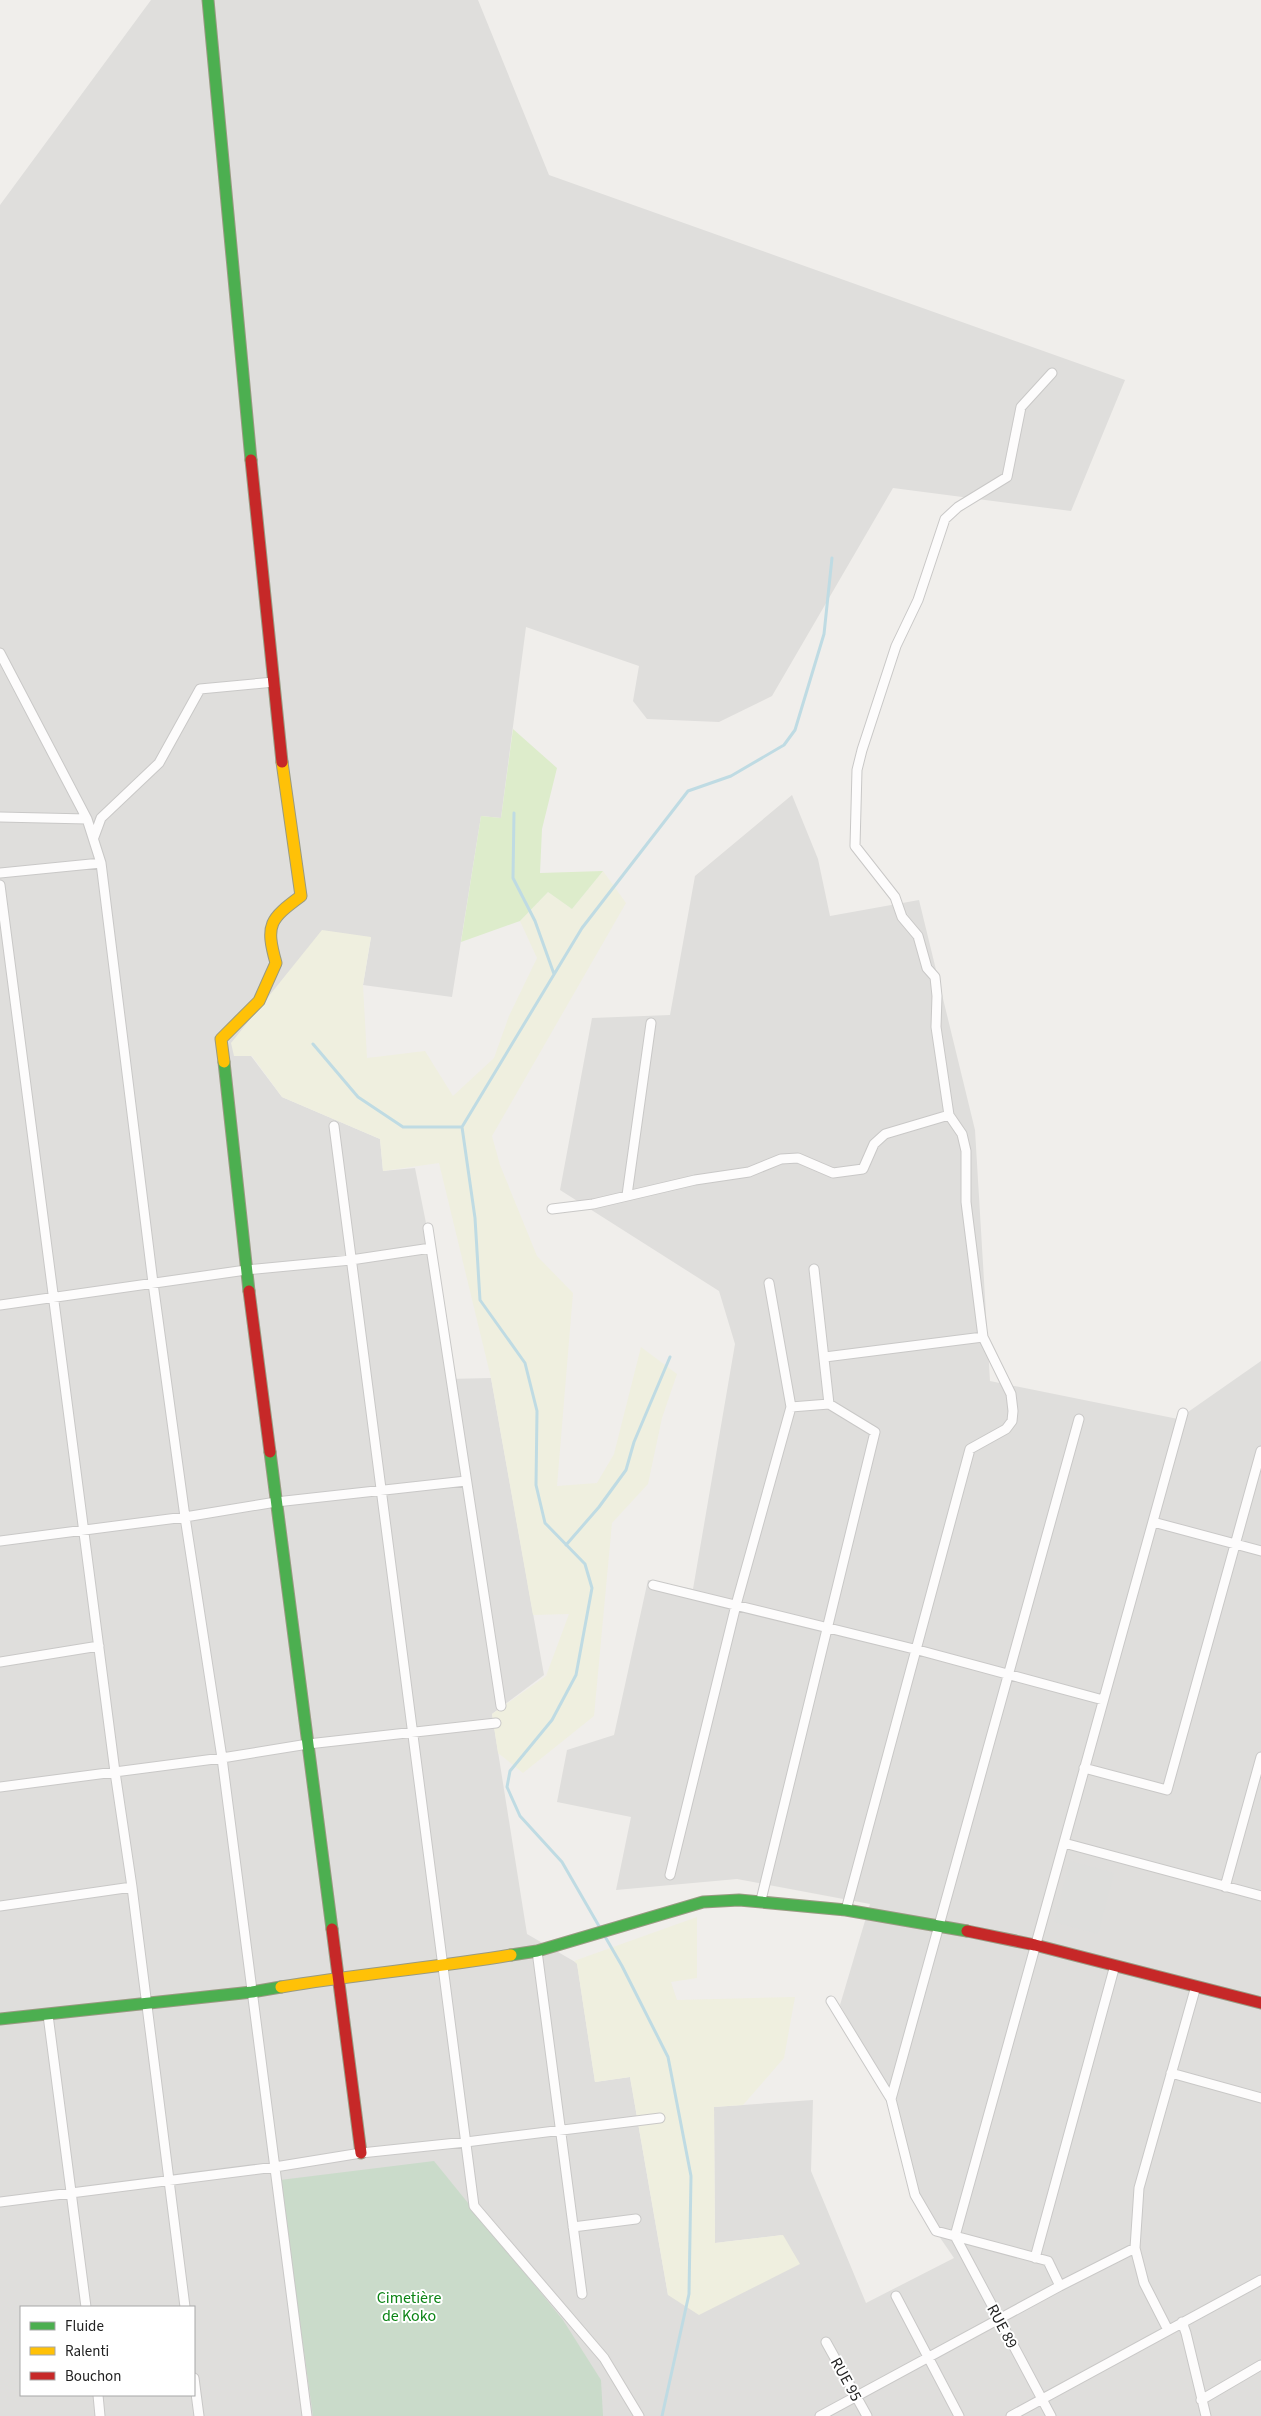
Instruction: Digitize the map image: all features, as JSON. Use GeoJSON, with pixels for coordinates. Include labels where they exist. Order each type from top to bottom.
{"type":"FeatureCollection","features":[{"type":"Feature","properties":{"kind":"street"},"geometry":{"type":"LineString","coordinates":[[208,0],[262,588],[286,794],[301,896],[276,914],[269,939],[276,962],[259,1001],[221,1039],[246,1270],[360,2153]]}},
{"type":"Feature","properties":{"kind":"street"},"geometry":{"type":"LineString","coordinates":[[846,1910],[918,1650],[970,1449],[1006,1429],[1012,1421],[1011,1394],[983,1337],[966,1202],[966,1151],[962,1134],[949,1115],[936,1027],[938,996],[935,977],[927,968],[918,936],[902,917],[895,897],[854,846],[857,770],[877,700],[896,646],[918,600],[945,519],[958,507],[1007,478],[1021,406],[1052,373]]}},
{"type":"Feature","properties":{"kind":"street"},"geometry":{"type":"LineString","coordinates":[[0,653],[87,820],[101,863],[153,1283],[185,1517],[222,1758],[307,2416]]}},
{"type":"Feature","properties":{"kind":"street"},"geometry":{"type":"LineString","coordinates":[[94,837],[101,818],[158,763],[200,689],[274,682]]}},
{"type":"Feature","properties":{"kind":"street"},"geometry":{"type":"LineString","coordinates":[[0,817],[87,820]]}},
{"type":"Feature","properties":{"kind":"street"},"geometry":{"type":"LineString","coordinates":[[0,873],[101,863]]}},
{"type":"Feature","properties":{"kind":"street"},"geometry":{"type":"LineString","coordinates":[[0,885],[115,1772],[132,1887],[184,2306]]}},
{"type":"Feature","properties":{"kind":"street"},"geometry":{"type":"LineString","coordinates":[[627,1195],[651,1023]]}},
{"type":"Feature","properties":{"kind":"street"},"geometry":{"type":"LineString","coordinates":[[552,1209],[593,1204],[695,1180],[749,1172],[781,1159],[798,1158],[833,1173],[864,1169],[874,1144],[885,1134],[949,1115]]}},
{"type":"Feature","properties":{"kind":"street"},"geometry":{"type":"LineString","coordinates":[[334,1126],[474,2206],[604,2358],[639,2416]]}},
{"type":"Feature","properties":{"kind":"street"},"geometry":{"type":"LineString","coordinates":[[428,1228],[501,1706]]}},
{"type":"Feature","properties":{"kind":"street"},"geometry":{"type":"LineString","coordinates":[[0,1305],[246,1270],[351,1260],[431,1248]]}},
{"type":"Feature","properties":{"kind":"street"},"geometry":{"type":"LineString","coordinates":[[814,1269],[829,1404]]}},
{"type":"Feature","properties":{"kind":"street"},"geometry":{"type":"LineString","coordinates":[[670,1875],[736,1606],[791,1407],[768,1283]]}},
{"type":"Feature","properties":{"kind":"street"},"geometry":{"type":"LineString","coordinates":[[825,1357],[983,1337]]}},
{"type":"Feature","properties":{"kind":"street"},"geometry":{"type":"LineString","coordinates":[[761,1900],[875,1432],[829,1404],[791,1407]]}},
{"type":"Feature","properties":{"kind":"street"},"geometry":{"type":"LineString","coordinates":[[955,2236],[1183,1413]]}},
{"type":"Feature","properties":{"kind":"street"},"geometry":{"type":"LineString","coordinates":[[891,2099],[1079,1419]]}},
{"type":"Feature","properties":{"kind":"street"},"geometry":{"type":"LineString","coordinates":[[1084,1768],[1167,1790],[1261,1450]]}},
{"type":"Feature","properties":{"kind":"street"},"geometry":{"type":"LineString","coordinates":[[0,1541],[185,1517],[276,1502],[381,1492],[466,1481]]}},
{"type":"Feature","properties":{"kind":"street"},"geometry":{"type":"LineString","coordinates":[[1153,1522],[1261,1551]]}},
{"type":"Feature","properties":{"kind":"street"},"geometry":{"type":"LineString","coordinates":[[652,1585],[918,1650],[1103,1700]]}},
{"type":"Feature","properties":{"kind":"street"},"geometry":{"type":"LineString","coordinates":[[0,1662],[99,1646]]}},
{"type":"Feature","properties":{"kind":"street"},"geometry":{"type":"LineString","coordinates":[[0,1787],[222,1758],[308,1744],[413,1734],[496,1723]]}},
{"type":"Feature","properties":{"kind":"street"},"geometry":{"type":"LineString","coordinates":[[1225,1887],[1261,1757]]}},
{"type":"Feature","properties":{"kind":"street"},"geometry":{"type":"LineString","coordinates":[[1064,1843],[1261,1896]]}},
{"type":"Feature","properties":{"kind":"street"},"geometry":{"type":"LineString","coordinates":[[0,1906],[132,1887]]}},
{"type":"Feature","properties":{"kind":"street"},"geometry":{"type":"LineString","coordinates":[[0,2019],[252,1992],[338,1977],[443,1967],[537,1951],[703,1902],[761,1900],[846,1910],[1035,1945],[1261,2003]]}},
{"type":"Feature","properties":{"kind":"street"},"geometry":{"type":"LineString","coordinates":[[537,1951],[582,2294]]}},
{"type":"Feature","properties":{"kind":"street"},"geometry":{"type":"LineString","coordinates":[[1035,2258],[1115,1965]]}},
{"type":"Feature","properties":{"kind":"street"},"geometry":{"type":"LineString","coordinates":[[1168,2330],[1144,2283],[1135,2248],[1139,2188],[1196,1986]]}},
{"type":"Feature","properties":{"kind":"street"},"geometry":{"type":"LineString","coordinates":[[831,2001],[891,2099],[914,2195],[936,2231],[1048,2261],[1060,2286]]}},
{"type":"Feature","properties":{"kind":"street"},"geometry":{"type":"LineString","coordinates":[[48,2015],[86,2306]]}},
{"type":"Feature","properties":{"kind":"street"},"geometry":{"type":"LineString","coordinates":[[1171,2073],[1261,2098]]}},
{"type":"Feature","properties":{"kind":"street"},"geometry":{"type":"LineString","coordinates":[[0,2202],[275,2167],[360,2153],[660,2118]]}},
{"type":"Feature","properties":{"kind":"street"},"geometry":{"type":"LineString","coordinates":[[573,2227],[636,2218]]}},
{"type":"Feature","properties":{"kind":"street","name":"RUE 89"},"geometry":{"type":"LineString","coordinates":[[955,2236],[1051,2416]]}},
{"type":"Feature","properties":{"kind":"street"},"geometry":{"type":"LineString","coordinates":[[820,2416],[1060,2286],[1135,2248]]}},
{"type":"Feature","properties":{"kind":"street"},"geometry":{"type":"LineString","coordinates":[[1011,2416],[1261,2280]]}},
{"type":"Feature","properties":{"kind":"street"},"geometry":{"type":"LineString","coordinates":[[896,2296],[959,2416]]}},
{"type":"Feature","properties":{"kind":"street"},"geometry":{"type":"LineString","coordinates":[[1182,2322],[1206,2416]]}},
{"type":"Feature","properties":{"kind":"street","name":"RUE 95"},"geometry":{"type":"LineString","coordinates":[[826,2342],[857,2396],[866,2416]]}},
{"type":"Feature","properties":{"kind":"street"},"geometry":{"type":"LineString","coordinates":[[1201,2400],[1261,2364]]}},
{"type":"Feature","properties":{"kind":"street"},"geometry":{"type":"LineString","coordinates":[[195,2386],[199,2416]]}},
{"type":"Feature","properties":{"kind":"street"},"geometry":{"type":"LineString","coordinates":[[98,2396],[100,2416]]}},
{"type":"Feature","properties":{"kind":"shaded area"},"geometry":{"type":"Polygon","coordinates":[[[151,0],[478,0],[549,175],[1125,380],[1071,511],[893,488],[772,696],[719,722],[647,719],[633,701],[639,666],[526,627],[501,818],[481,816],[452,997],[363,985],[371,937],[234,1056],[251,1056],[282,1097],[380,1139],[383,1171],[415,1168],[431,1248],[447,1379],[491,1378],[544,1675],[492,1714],[527,1934],[577,1963],[595,2082],[630,2077],[668,2295],[783,2235],[715,2243],[714,2107],[813,2100],[811,2171],[866,2303],[954,2258],[910,2194],[885,2083],[840,2005],[870,1904],[737,1879],[616,1890],[631,1817],[557,1802],[567,1750],[614,1735],[648,1580],[693,1589],[735,1344],[719,1291],[560,1190],[592,1018],[670,1015],[695,876],[792,795],[818,859],[830,916],[919,900],[975,1130],[990,1381],[1178,1419],[1261,1361],[1261,2416],[0,2416],[0,205],[151,0]]]}},
{"type":"Feature","properties":{"kind":"shaded area"},"geometry":{"type":"Polygon","coordinates":[[[1070,1861],[1114,1873],[1098,1934],[1054,1922],[1070,1861]]]}},
{"type":"Feature","properties":{"kind":"green space"},"geometry":{"type":"Polygon","coordinates":[[[513,729],[557,768],[542,829],[540,873],[603,871],[572,909],[548,892],[520,921],[461,942],[481,816],[501,818],[513,729]]]}},
{"type":"Feature","properties":{"kind":"green space"},"geometry":{"type":"Polygon","coordinates":[[[603,871],[626,903],[492,1136],[500,1165],[537,1256],[573,1293],[557,1486],[597,1483],[614,1454],[641,1347],[677,1374],[662,1418],[648,1484],[612,1523],[594,1716],[523,1773],[498,1753],[492,1714],[546,1676],[569,1614],[533,1615],[491,1378],[439,1163],[383,1171],[380,1139],[282,1097],[252,1056],[234,1056],[231,1043],[322,930],[371,937],[363,985],[367,1058],[425,1051],[453,1096],[494,1058],[509,1016],[537,958],[520,921],[548,892],[572,909],[603,871]]]}},
{"type":"Feature","properties":{"kind":"green space"},"geometry":{"type":"Polygon","coordinates":[[[697,1917],[697,1978],[671,1982],[677,2000],[795,1997],[784,2058],[743,2105],[714,2107],[715,2243],[783,2235],[800,2264],[699,2315],[668,2295],[630,2077],[595,2082],[577,1964],[574,1961],[697,1917]]]}},
{"type":"Feature","properties":{"kind":"green space","name":"Cimetière de Koko"},"geometry":{"type":"Polygon","coordinates":[[[434,2161],[563,2320],[601,2380],[603,2416],[313,2416],[280,2180],[434,2161]]]}},
{"type":"Feature","properties":{"kind":"waterway"},"geometry":{"type":"LineString","coordinates":[[662,2416],[689,2294],[691,2176],[668,2057],[622,1966],[562,1862],[520,1816],[507,1787],[510,1771],[552,1720],[576,1675],[592,1588],[585,1564],[545,1523],[536,1485],[537,1411],[525,1363],[480,1300],[475,1218],[462,1127],[582,928],[688,791],[731,776],[784,745],[795,730],[824,634],[832,558]]}},
{"type":"Feature","properties":{"kind":"waterway"},"geometry":{"type":"LineString","coordinates":[[514,813],[513,878],[535,921],[554,974]]}},
{"type":"Feature","properties":{"kind":"waterway"},"geometry":{"type":"LineString","coordinates":[[313,1044],[358,1097],[403,1127],[462,1127]]}},
{"type":"Feature","properties":{"kind":"waterway"},"geometry":{"type":"LineString","coordinates":[[566,1545],[599,1507],[626,1470],[634,1442],[670,1357]]}},
{"type":"Feature","properties":{"kind":"traffic: fast"},"geometry":{"type":"LineString","coordinates":[[208,0],[251,460]]}},
{"type":"Feature","properties":{"kind":"traffic: fast"},"geometry":{"type":"LineString","coordinates":[[224,1062],[249,1291]]}},
{"type":"Feature","properties":{"kind":"traffic: fast"},"geometry":{"type":"LineString","coordinates":[[270,1452],[332,1929]]}},
{"type":"Feature","properties":{"kind":"traffic: fast"},"geometry":{"type":"LineString","coordinates":[[511,1955],[537,1951],[703,1902],[739,1900],[846,1910],[967,1931]]}},
{"type":"Feature","properties":{"kind":"traffic: fast"},"geometry":{"type":"LineString","coordinates":[[0,2019],[252,1992],[281,1987]]}},
{"type":"Feature","properties":{"kind":"traffic: slow"},"geometry":{"type":"LineString","coordinates":[[224,1062],[221,1039],[259,1001],[276,963],[271,939],[273,924],[282,911],[301,896],[282,762]]}},
{"type":"Feature","properties":{"kind":"traffic: slow"},"geometry":{"type":"LineString","coordinates":[[281,1987],[511,1955]]}},
{"type":"Feature","properties":{"kind":"traffic: jam"},"geometry":{"type":"LineString","coordinates":[[251,460],[282,762]]}},
{"type":"Feature","properties":{"kind":"traffic: jam"},"geometry":{"type":"LineString","coordinates":[[249,1291],[270,1452]]}},
{"type":"Feature","properties":{"kind":"traffic: jam"},"geometry":{"type":"LineString","coordinates":[[332,1929],[361,2153]]}},
{"type":"Feature","properties":{"kind":"traffic: jam"},"geometry":{"type":"LineString","coordinates":[[967,1931],[1035,1945],[1261,2003]]}}]}
